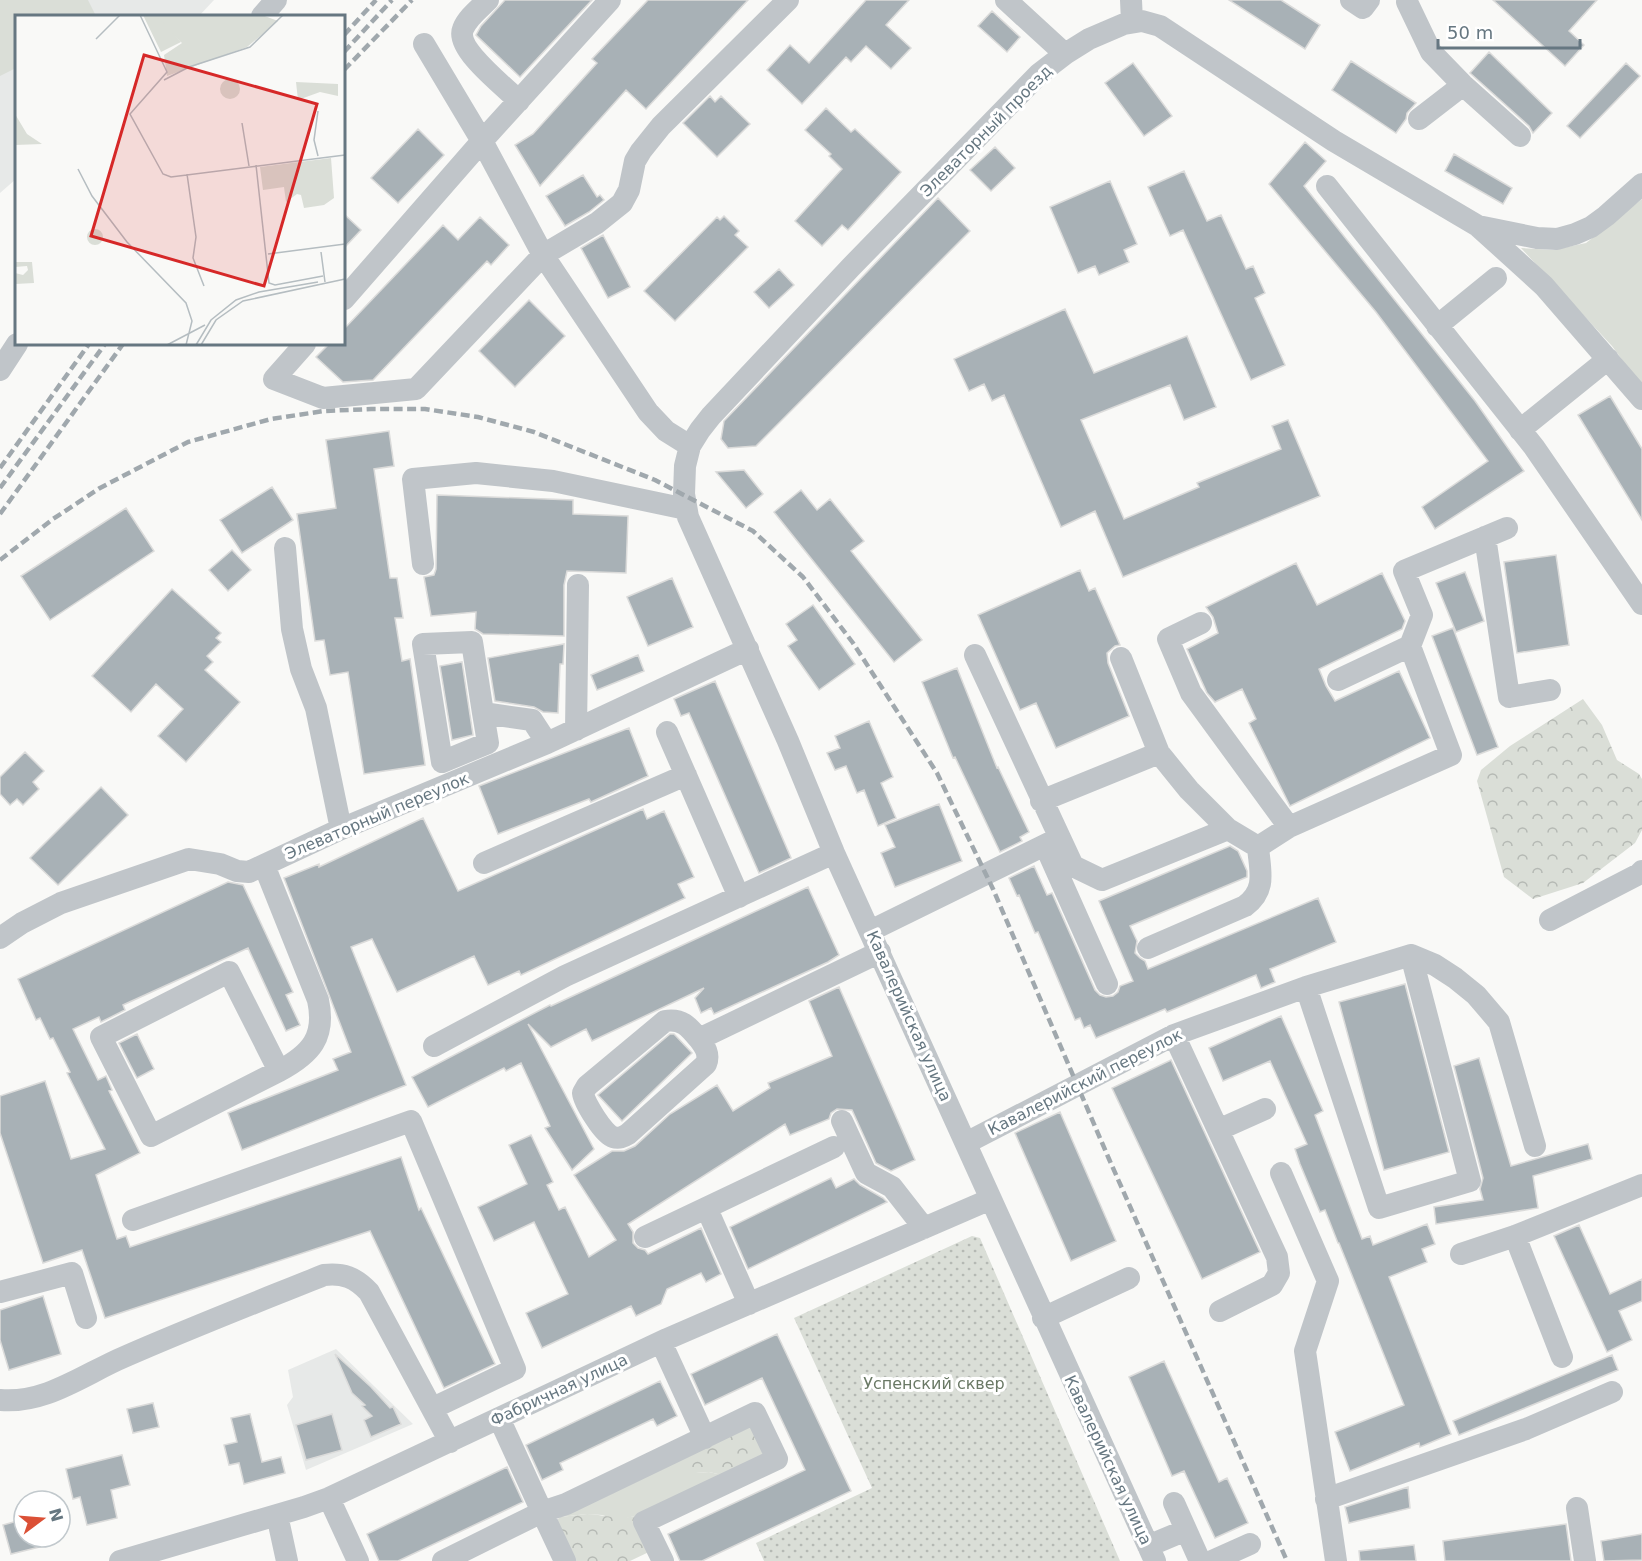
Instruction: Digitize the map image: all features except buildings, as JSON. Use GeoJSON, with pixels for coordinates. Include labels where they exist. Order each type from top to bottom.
{"type":"FeatureCollection","features":[{"type":"Feature","properties":{"kind":"street"},"geometry":{"type":"LineString","coordinates":[[263,15],[276,0]]}},
{"type":"Feature","properties":{"kind":"street"},"geometry":{"type":"LineString","coordinates":[[488,0],[464,28],[462,39],[470,53],[519,101]]}},
{"type":"Feature","properties":{"kind":"street"},"geometry":{"type":"LineString","coordinates":[[345,299],[482,141],[610,0]]}},
{"type":"Feature","properties":{"kind":"street"},"geometry":{"type":"LineString","coordinates":[[304,345],[274,379],[323,398],[416,389],[543,255],[597,223],[622,203],[628,190],[635,161],[661,126],[788,0]]}},
{"type":"Feature","properties":{"kind":"street"},"geometry":{"type":"LineString","coordinates":[[1006,0],[1065,54]]}},
{"type":"Feature","properties":{"kind":"street"},"geometry":{"type":"LineString","coordinates":[[1351,0],[1363,8],[1369,0]]}},
{"type":"Feature","properties":{"kind":"street"},"geometry":{"type":"LineString","coordinates":[[1407,1],[1431,52],[1463,85],[1520,136]]}},
{"type":"Feature","properties":{"kind":"street","name":"Элеваторный проезд"},"geometry":{"type":"LineString","coordinates":[[688,456],[711,416],[851,267],[1039,74],[1065,54],[1132,11],[1168,31],[1334,141],[1478,226],[1537,238],[1557,239],[1591,227],[1642,184]]}},
{"type":"Feature","properties":{"kind":"street"},"geometry":{"type":"LineString","coordinates":[[424,44],[482,141],[543,255],[648,412],[688,456]]}},
{"type":"Feature","properties":{"kind":"street"},"geometry":{"type":"LineString","coordinates":[[1419,119],[1463,85]]}},
{"type":"Feature","properties":{"kind":"street"},"geometry":{"type":"LineString","coordinates":[[1327,186],[1534,447],[1642,604]]}},
{"type":"Feature","properties":{"kind":"street"},"geometry":{"type":"LineString","coordinates":[[1478,226],[1544,286],[1642,399]]}},
{"type":"Feature","properties":{"kind":"street"},"geometry":{"type":"LineString","coordinates":[[1437,326],[1496,278]]}},
{"type":"Feature","properties":{"kind":"street"},"geometry":{"type":"LineString","coordinates":[[0,370],[16,345]]}},
{"type":"Feature","properties":{"kind":"street"},"geometry":{"type":"LineString","coordinates":[[1520,430],[1608,359]]}},
{"type":"Feature","properties":{"kind":"street","name":"Кавалерийская улица"},"geometry":{"type":"LineString","coordinates":[[688,456],[683,484],[686,509],[834,853],[1151,1554]]}},
{"type":"Feature","properties":{"kind":"street"},"geometry":{"type":"LineString","coordinates":[[423,564],[413,479],[476,473],[553,481],[686,509]]}},
{"type":"Feature","properties":{"kind":"street"},"geometry":{"type":"LineString","coordinates":[[1258,847],[1288,827],[1451,755],[1410,646],[1422,615],[1404,571],[1507,528]]}},
{"type":"Feature","properties":{"kind":"street"},"geometry":{"type":"LineString","coordinates":[[1485,537],[1509,697],[1550,690]]}},
{"type":"Feature","properties":{"kind":"street"},"geometry":{"type":"LineString","coordinates":[[285,548],[292,629],[301,669],[316,708],[341,829]]}},
{"type":"Feature","properties":{"kind":"street"},"geometry":{"type":"LineString","coordinates":[[576,730],[578,585]]}},
{"type":"Feature","properties":{"kind":"street"},"geometry":{"type":"LineString","coordinates":[[1201,623],[1168,639],[1191,693],[1288,827]]}},
{"type":"Feature","properties":{"kind":"street"},"geometry":{"type":"LineString","coordinates":[[472,642],[483,713],[488,743],[442,762],[423,644],[472,642]]}},
{"type":"Feature","properties":{"kind":"street"},"geometry":{"type":"LineString","coordinates":[[1338,680],[1410,646]]}},
{"type":"Feature","properties":{"kind":"street","name":"Элеваторный переулок"},"geometry":{"type":"LineString","coordinates":[[0,938],[22,923],[61,903],[189,859],[249,872],[341,829],[547,743],[748,649]]}},
{"type":"Feature","properties":{"kind":"street"},"geometry":{"type":"LineString","coordinates":[[975,655],[1041,801],[1052,842],[1107,984]]}},
{"type":"Feature","properties":{"kind":"street"},"geometry":{"type":"LineString","coordinates":[[1121,658],[1159,753],[1189,790],[1228,829],[1258,847]]}},
{"type":"Feature","properties":{"kind":"street"},"geometry":{"type":"LineString","coordinates":[[483,713],[532,720],[547,743]]}},
{"type":"Feature","properties":{"kind":"street"},"geometry":{"type":"LineString","coordinates":[[668,732],[739,897]]}},
{"type":"Feature","properties":{"kind":"street"},"geometry":{"type":"LineString","coordinates":[[1041,801],[1159,753]]}},
{"type":"Feature","properties":{"kind":"street"},"geometry":{"type":"LineString","coordinates":[[484,863],[686,775]]}},
{"type":"Feature","properties":{"kind":"street"},"geometry":{"type":"LineString","coordinates":[[1052,842],[1073,866],[1102,880],[1228,829]]}},
{"type":"Feature","properties":{"kind":"street"},"geometry":{"type":"LineString","coordinates":[[870,932],[1052,842]]}},
{"type":"Feature","properties":{"kind":"street"},"geometry":{"type":"LineString","coordinates":[[1148,948],[1245,906],[1256,899],[1261,888],[1258,847]]}},
{"type":"Feature","properties":{"kind":"street"},"geometry":{"type":"LineString","coordinates":[[434,1046],[565,976],[834,853]]}},
{"type":"Feature","properties":{"kind":"street"},"geometry":{"type":"LineString","coordinates":[[264,865],[308,974],[321,1014],[316,1041],[308,1052],[298,1061],[279,1071],[151,1136],[101,1037],[230,972],[279,1071]]}},
{"type":"Feature","properties":{"kind":"street"},"geometry":{"type":"LineString","coordinates":[[1550,920],[1642,871]]}},
{"type":"Feature","properties":{"kind":"street"},"geometry":{"type":"LineString","coordinates":[[699,1039],[880,952]]}},
{"type":"Feature","properties":{"kind":"street"},"geometry":{"type":"LineString","coordinates":[[1306,987],[1379,1208],[1402,1202],[1470,1181],[1411,955]]}},
{"type":"Feature","properties":{"kind":"street"},"geometry":{"type":"LineString","coordinates":[[1411,955],[1435,965],[1455,978],[1476,995],[1499,1022],[1535,1146]]}},
{"type":"Feature","properties":{"kind":"street","name":"Кавалерийский переулок"},"geometry":{"type":"LineString","coordinates":[[966,1143],[1174,1035],[1306,987],[1411,955]]}},
{"type":"Feature","properties":{"kind":"street"},"geometry":{"type":"LineString","coordinates":[[680,1020],[699,1039],[708,1055],[706,1064],[628,1134],[619,1138],[609,1135],[585,1103],[583,1093],[587,1086],[665,1021],[680,1020]]}},
{"type":"Feature","properties":{"kind":"street"},"geometry":{"type":"LineString","coordinates":[[1174,1035],[1277,1257],[1279,1273],[1272,1285],[1220,1311]]}},
{"type":"Feature","properties":{"kind":"street"},"geometry":{"type":"LineString","coordinates":[[1218,1130],[1265,1109]]}},
{"type":"Feature","properties":{"kind":"street"},"geometry":{"type":"LineString","coordinates":[[133,1220],[411,1121],[515,1369],[432,1407]]}},
{"type":"Feature","properties":{"kind":"street"},"geometry":{"type":"LineString","coordinates":[[842,1121],[866,1173],[892,1188],[924,1228]]}},
{"type":"Feature","properties":{"kind":"street"},"geometry":{"type":"LineString","coordinates":[[645,1237],[834,1147]]}},
{"type":"Feature","properties":{"kind":"street"},"geometry":{"type":"LineString","coordinates":[[1281,1173],[1328,1281],[1305,1351],[1336,1561]]}},
{"type":"Feature","properties":{"kind":"street"},"geometry":{"type":"LineString","coordinates":[[1461,1254],[1515,1236],[1642,1185]]}},
{"type":"Feature","properties":{"kind":"street","name":"Фабричная улица"},"geometry":{"type":"LineString","coordinates":[[120,1561],[329,1498],[661,1342],[991,1199]]}},
{"type":"Feature","properties":{"kind":"street"},"geometry":{"type":"LineString","coordinates":[[707,1209],[749,1304]]}},
{"type":"Feature","properties":{"kind":"street"},"geometry":{"type":"LineString","coordinates":[[1515,1236],[1562,1357]]}},
{"type":"Feature","properties":{"kind":"street"},"geometry":{"type":"LineString","coordinates":[[0,1292],[72,1273],[86,1318]]}},
{"type":"Feature","properties":{"kind":"street"},"geometry":{"type":"LineString","coordinates":[[0,1400],[24,1400],[41,1396],[122,1357],[324,1275],[348,1275],[369,1292],[450,1442]]}},
{"type":"Feature","properties":{"kind":"street"},"geometry":{"type":"LineString","coordinates":[[1043,1318],[1129,1278]]}},
{"type":"Feature","properties":{"kind":"street"},"geometry":{"type":"LineString","coordinates":[[661,1342],[705,1438]]}},
{"type":"Feature","properties":{"kind":"street"},"geometry":{"type":"LineString","coordinates":[[1326,1499],[1526,1429],[1612,1392]]}},
{"type":"Feature","properties":{"kind":"street"},"geometry":{"type":"LineString","coordinates":[[443,1561],[754,1413],[777,1459],[644,1522],[657,1559]]}},
{"type":"Feature","properties":{"kind":"street"},"geometry":{"type":"LineString","coordinates":[[499,1418],[565,1561]]}},
{"type":"Feature","properties":{"kind":"street"},"geometry":{"type":"LineString","coordinates":[[329,1498],[358,1561]]}},
{"type":"Feature","properties":{"kind":"street"},"geometry":{"type":"LineString","coordinates":[[1174,1503],[1200,1561]]}},
{"type":"Feature","properties":{"kind":"street"},"geometry":{"type":"LineString","coordinates":[[1577,1508],[1585,1561]]}},
{"type":"Feature","properties":{"kind":"street"},"geometry":{"type":"LineString","coordinates":[[276,1515],[287,1561]]}},
{"type":"Feature","properties":{"kind":"street"},"geometry":{"type":"LineString","coordinates":[[1151,1554],[1186,1530]]}},
{"type":"Feature","properties":{"kind":"street"},"geometry":{"type":"LineString","coordinates":[[1212,1561],[1250,1544]]}},
{"type":"Feature","properties":{"kind":"shaded area"},"geometry":{"type":"Polygon","coordinates":[[[0,0],[214,0],[200,15],[15,15],[15,180],[0,193],[0,0]]]}},
{"type":"Feature","properties":{"kind":"shaded area"},"geometry":{"type":"Polygon","coordinates":[[[336,1349],[413,1424],[306,1470],[287,1405],[293,1397],[288,1370],[336,1349]]]}},
{"type":"Feature","properties":{"kind":"green space"},"geometry":{"type":"Polygon","coordinates":[[[0,0],[88,0],[96,15],[15,15],[15,68],[0,76],[0,0]]]}},
{"type":"Feature","properties":{"kind":"green space"},"geometry":{"type":"Polygon","coordinates":[[[1642,199],[1642,387],[1612,346],[1521,248],[1553,250],[1586,243],[1642,199]]]}},
{"type":"Feature","properties":{"kind":"green space"},"geometry":{"type":"Polygon","coordinates":[[[1583,699],[1602,725],[1617,760],[1639,774],[1642,779],[1642,830],[1635,843],[1583,883],[1533,899],[1504,877],[1477,781],[1481,770],[1510,746],[1583,699]]]}},
{"type":"Feature","properties":{"kind":"green space","name":"Успенский сквер"},"geometry":{"type":"Polygon","coordinates":[[[972,1236],[980,1238],[1120,1561],[764,1561],[756,1543],[872,1488],[794,1318],[972,1236]]]}},
{"type":"Feature","properties":{"kind":"green space"},"geometry":{"type":"Polygon","coordinates":[[[755,1424],[768,1453],[722,1475],[709,1472],[696,1473],[687,1466],[687,1461],[695,1452],[755,1424]]]}},
{"type":"Feature","properties":{"kind":"green space"},"geometry":{"type":"Polygon","coordinates":[[[695,1452],[696,1473],[709,1472],[722,1475],[635,1516],[618,1520],[602,1515],[587,1514],[560,1517],[695,1452]]]}},
{"type":"Feature","properties":{"kind":"green space"},"geometry":{"type":"Polygon","coordinates":[[[587,1514],[635,1516],[651,1551],[630,1561],[574,1561],[556,1521],[560,1517],[587,1514]]]}},
{"type":"Feature","properties":{"kind":"railway"},"geometry":{"type":"LineString","coordinates":[[345,34],[376,0]]}},
{"type":"Feature","properties":{"kind":"railway"},"geometry":{"type":"LineString","coordinates":[[345,51],[392,0]]}},
{"type":"Feature","properties":{"kind":"railway"},"geometry":{"type":"LineString","coordinates":[[345,69],[412,0]]}},
{"type":"Feature","properties":{"kind":"railway"},"geometry":{"type":"LineString","coordinates":[[0,468],[88,345]]}},
{"type":"Feature","properties":{"kind":"railway"},"geometry":{"type":"LineString","coordinates":[[0,488],[104,345]]}},
{"type":"Feature","properties":{"kind":"railway"},"geometry":{"type":"LineString","coordinates":[[0,514],[122,345]]}},
{"type":"Feature","properties":{"kind":"railway"},"geometry":{"type":"LineString","coordinates":[[0,560],[53,519],[100,488],[188,442],[271,419],[324,411],[371,409],[425,409],[478,417],[534,432],[655,480],[753,531],[803,577],[853,643],[937,773],[993,889],[1109,1159],[1287,1561]]}}]}
